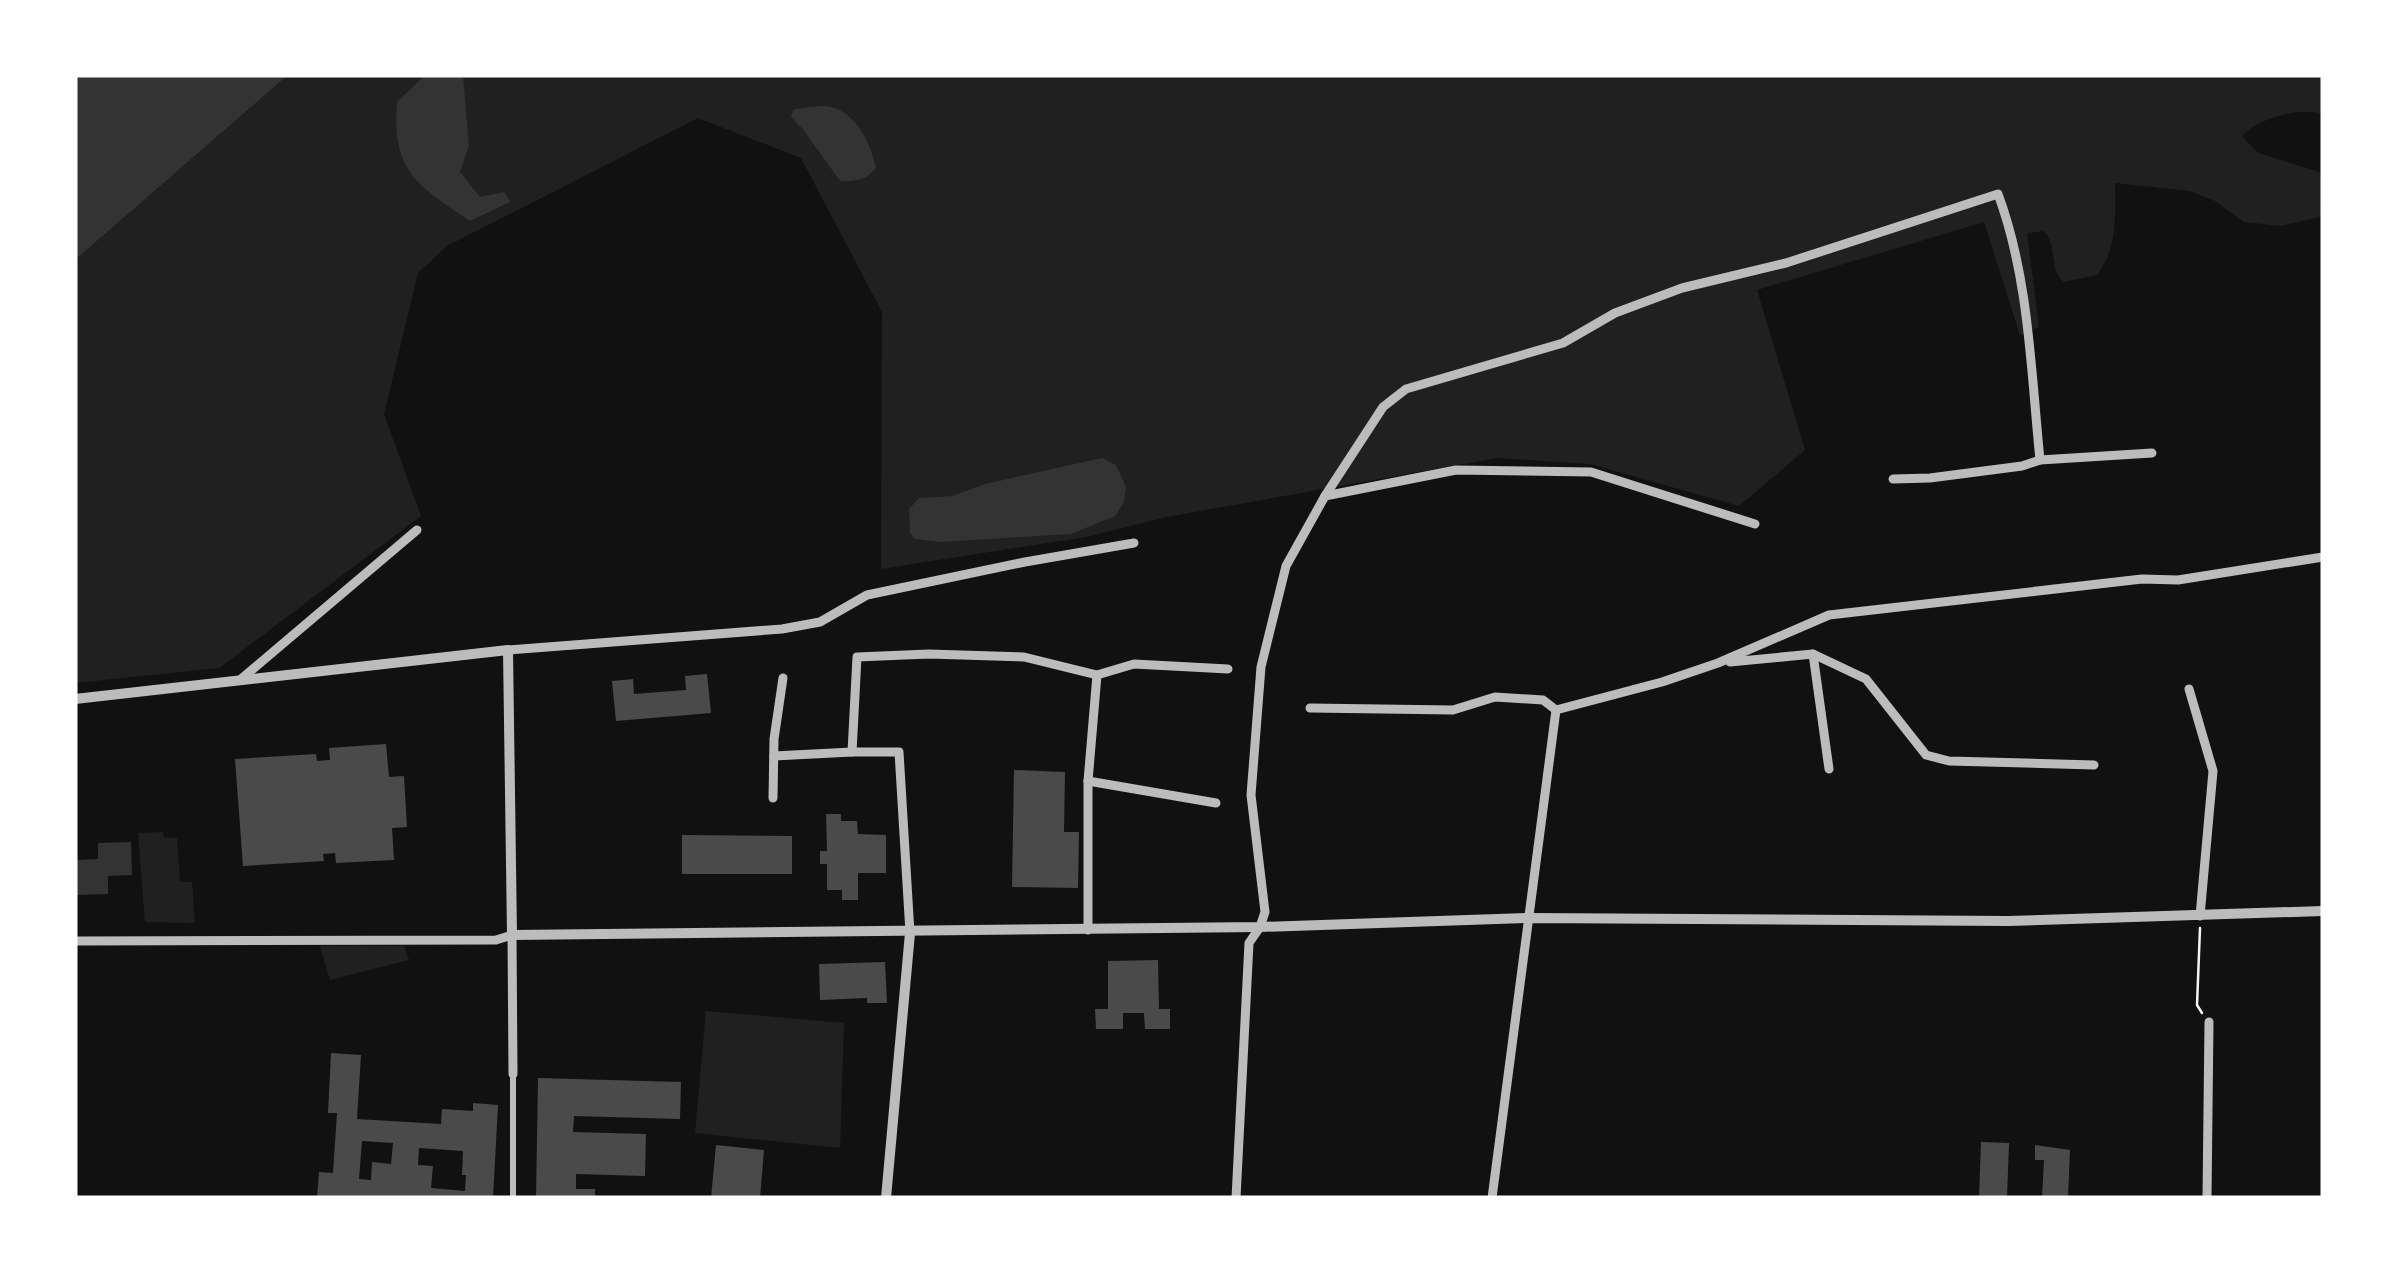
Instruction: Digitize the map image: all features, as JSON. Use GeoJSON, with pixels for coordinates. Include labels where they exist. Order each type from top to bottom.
{"type":"FeatureCollection","features":[{"type":"Feature","properties":{"kind":"street"},"geometry":{"type":"LineString","coordinates":[[1236,1198],[1249,943],[1265,912],[1251,795],[1260,667],[1286,566],[1325,496],[1383,408],[1406,389],[1564,343],[1615,314],[1682,288],[1786,263],[1998,194],[2010,226],[2028,337],[2040,460]]}},
{"type":"Feature","properties":{"kind":"street"},"geometry":{"type":"LineString","coordinates":[[1892,478],[1930,478],[2022,466],[2040,460],[2152,453]]}},
{"type":"Feature","properties":{"kind":"street"},"geometry":{"type":"LineString","coordinates":[[1325,496],[1456,470],[1591,472],[1755,524]]}},
{"type":"Feature","properties":{"kind":"street"},"geometry":{"type":"LineString","coordinates":[[240,680],[416,530]]}},
{"type":"Feature","properties":{"kind":"street"},"geometry":{"type":"LineString","coordinates":[[75,699],[508,650],[782,628],[820,622],[868,595],[1134,543]]}},
{"type":"Feature","properties":{"kind":"street"},"geometry":{"type":"LineString","coordinates":[[1556,710],[1718,664],[1829,615],[2142,580],[2178,580],[2323,557]]}},
{"type":"Feature","properties":{"kind":"street"},"geometry":{"type":"LineString","coordinates":[[508,650],[513,1198]]}},
{"type":"Feature","properties":{"kind":"street"},"geometry":{"type":"LineString","coordinates":[[1718,664],[1813,654],[1866,679],[1926,755],[1949,761],[2094,765]]}},
{"type":"Feature","properties":{"kind":"street"},"geometry":{"type":"LineString","coordinates":[[1813,654],[1829,769]]}},
{"type":"Feature","properties":{"kind":"street"},"geometry":{"type":"LineString","coordinates":[[852,752],[856,657],[1024,657],[1097,675],[1134,664],[1228,669]]}},
{"type":"Feature","properties":{"kind":"street"},"geometry":{"type":"LineString","coordinates":[[1088,930],[1088,781],[1097,675]]}},
{"type":"Feature","properties":{"kind":"street"},"geometry":{"type":"LineString","coordinates":[[773,798],[783,678]]}},
{"type":"Feature","properties":{"kind":"street"},"geometry":{"type":"LineString","coordinates":[[2189,690],[2212,771],[2200,916]]}},
{"type":"Feature","properties":{"kind":"street"},"geometry":{"type":"LineString","coordinates":[[1310,708],[1453,710],[1495,698],[1543,700],[1556,710]]}},
{"type":"Feature","properties":{"kind":"street"},"geometry":{"type":"LineString","coordinates":[[1492,1198],[1556,710]]}},
{"type":"Feature","properties":{"kind":"street"},"geometry":{"type":"LineString","coordinates":[[774,756],[899,752],[910,933],[886,1198]]}},
{"type":"Feature","properties":{"kind":"street"},"geometry":{"type":"LineString","coordinates":[[1088,781],[1216,803]]}},
{"type":"Feature","properties":{"kind":"street"},"geometry":{"type":"LineString","coordinates":[[75,942],[496,940],[512,935],[910,933],[1530,918],[2008,921],[2323,910]]}},
{"type":"Feature","properties":{"kind":"street"},"geometry":{"type":"LineString","coordinates":[[2207,1198],[2209,1022]]}},
{"type":"Feature","properties":{"kind":"path"},"geometry":{"type":"LineString","coordinates":[[2200,916],[2197,1006],[2209,1022]]}},
{"type":"Feature","properties":{"kind":"shaded area"},"geometry":{"type":"Polygon","coordinates":[[[75,75],[288,75],[75,260],[75,75]]]}},
{"type":"Feature","properties":{"kind":"shaded area"},"geometry":{"type":"Polygon","coordinates":[[[288,75],[2323,75],[2323,114],[2280,116],[2258,124],[2242,136],[2258,153],[2319,172],[2323,200],[2320,217],[2281,226],[2244,222],[2215,201],[2190,191],[2115,183],[2112,242],[2097,275],[2064,282],[2056,271],[2051,243],[2044,231],[2027,233],[2039,327],[2020,335],[1984,222],[1757,290],[1805,450],[1739,506],[1590,464],[1497,458],[1167,517],[1086,537],[881,569],[882,312],[801,158],[698,118],[447,246],[418,273],[384,414],[421,516],[219,668],[75,683],[75,260],[288,75]]]}},
{"type":"Feature","properties":{"kind":"shaded area"},"geometry":{"type":"Polygon","coordinates":[[[425,75],[463,75],[469,146],[460,172],[480,197],[504,192],[510,202],[470,221],[422,186],[412,174],[399,145],[397,102],[425,75]]]}},
{"type":"Feature","properties":{"kind":"shaded area"},"geometry":{"type":"Polygon","coordinates":[[[831,107],[850,118],[871,150],[876,168],[860,179],[840,181],[791,117],[793,110],[831,107]]]}},
{"type":"Feature","properties":{"kind":"shaded area"},"geometry":{"type":"Polygon","coordinates":[[[1102,458],[1116,465],[1126,487],[1124,502],[1115,516],[1071,534],[939,542],[915,539],[910,533],[909,509],[919,498],[952,496],[985,484],[1102,458]]]}},
{"type":"Feature","properties":{"kind":"shaded area"},"geometry":{"type":"Polygon","coordinates":[[[163,832],[164,837],[177,838],[180,882],[192,882],[195,923],[145,922],[138,833],[163,832]]]}},
{"type":"Feature","properties":{"kind":"shaded area"},"geometry":{"type":"Polygon","coordinates":[[[131,842],[132,875],[108,876],[108,894],[76,895],[75,843],[78,860],[98,859],[98,843],[131,842]]]}},
{"type":"Feature","properties":{"kind":"shaded area"},"geometry":{"type":"Polygon","coordinates":[[[320,946],[404,946],[409,960],[330,980],[320,946]]]}},
{"type":"Feature","properties":{"kind":"shaded area"},"geometry":{"type":"Polygon","coordinates":[[[706,1011],[844,1023],[840,1148],[695,1133],[706,1011]]]}},
{"type":"Feature","properties":{"kind":"building"},"geometry":{"type":"Polygon","coordinates":[[[707,674],[711,713],[616,721],[612,681],[633,679],[634,694],[686,690],[685,676],[707,674]]]}},
{"type":"Feature","properties":{"kind":"building"},"geometry":{"type":"Polygon","coordinates":[[[386,744],[389,777],[404,776],[407,827],[392,828],[394,860],[336,863],[335,853],[323,854],[324,861],[243,866],[235,759],[316,754],[317,761],[330,760],[329,748],[386,744]]]}},
{"type":"Feature","properties":{"kind":"building"},"geometry":{"type":"Polygon","coordinates":[[[1014,770],[1065,772],[1064,832],[1079,832],[1078,888],[1012,887],[1014,770]]]}},
{"type":"Feature","properties":{"kind":"building"},"geometry":{"type":"Polygon","coordinates":[[[826,814],[841,814],[841,821],[857,821],[858,834],[886,835],[886,873],[858,873],[858,900],[842,900],[842,890],[827,890],[827,864],[820,864],[820,851],[827,851],[826,814]]]}},
{"type":"Feature","properties":{"kind":"building"},"geometry":{"type":"Polygon","coordinates":[[[682,835],[792,836],[792,874],[682,874],[682,835]]]}},
{"type":"Feature","properties":{"kind":"building"},"geometry":{"type":"Polygon","coordinates":[[[1158,960],[1159,1009],[1170,1009],[1170,1029],[1145,1029],[1144,1013],[1123,1013],[1123,1029],[1096,1029],[1095,1009],[1108,1009],[1108,961],[1158,960]]]}},
{"type":"Feature","properties":{"kind":"building"},"geometry":{"type":"Polygon","coordinates":[[[885,962],[887,1003],[867,1003],[867,998],[820,1000],[819,964],[885,962]]]}},
{"type":"Feature","properties":{"kind":"building"},"geometry":{"type":"Polygon","coordinates":[[[331,1053],[361,1055],[357,1119],[441,1124],[442,1109],[473,1111],[473,1103],[498,1105],[493,1198],[317,1198],[319,1172],[333,1173],[337,1113],[328,1113],[331,1053]],[[362,1141],[359,1179],[371,1180],[372,1162],[391,1164],[393,1143],[362,1141]],[[419,1148],[418,1165],[433,1166],[431,1188],[465,1191],[463,1151],[419,1148]]]}},
{"type":"Feature","properties":{"kind":"building"},"geometry":{"type":"Polygon","coordinates":[[[538,1078],[681,1082],[680,1119],[574,1116],[573,1132],[646,1134],[645,1176],[576,1174],[576,1189],[595,1189],[595,1198],[536,1198],[538,1078]]]}},
{"type":"Feature","properties":{"kind":"building"},"geometry":{"type":"Polygon","coordinates":[[[1981,1142],[2009,1143],[2007,1198],[1979,1198],[1981,1142]]]}},
{"type":"Feature","properties":{"kind":"building"},"geometry":{"type":"Polygon","coordinates":[[[716,1145],[764,1150],[760,1198],[711,1198],[716,1145]]]}},
{"type":"Feature","properties":{"kind":"building"},"geometry":{"type":"Polygon","coordinates":[[[2035,1145],[2070,1150],[2068,1198],[2042,1198],[2044,1160],[2035,1160],[2035,1145]]]}}]}
